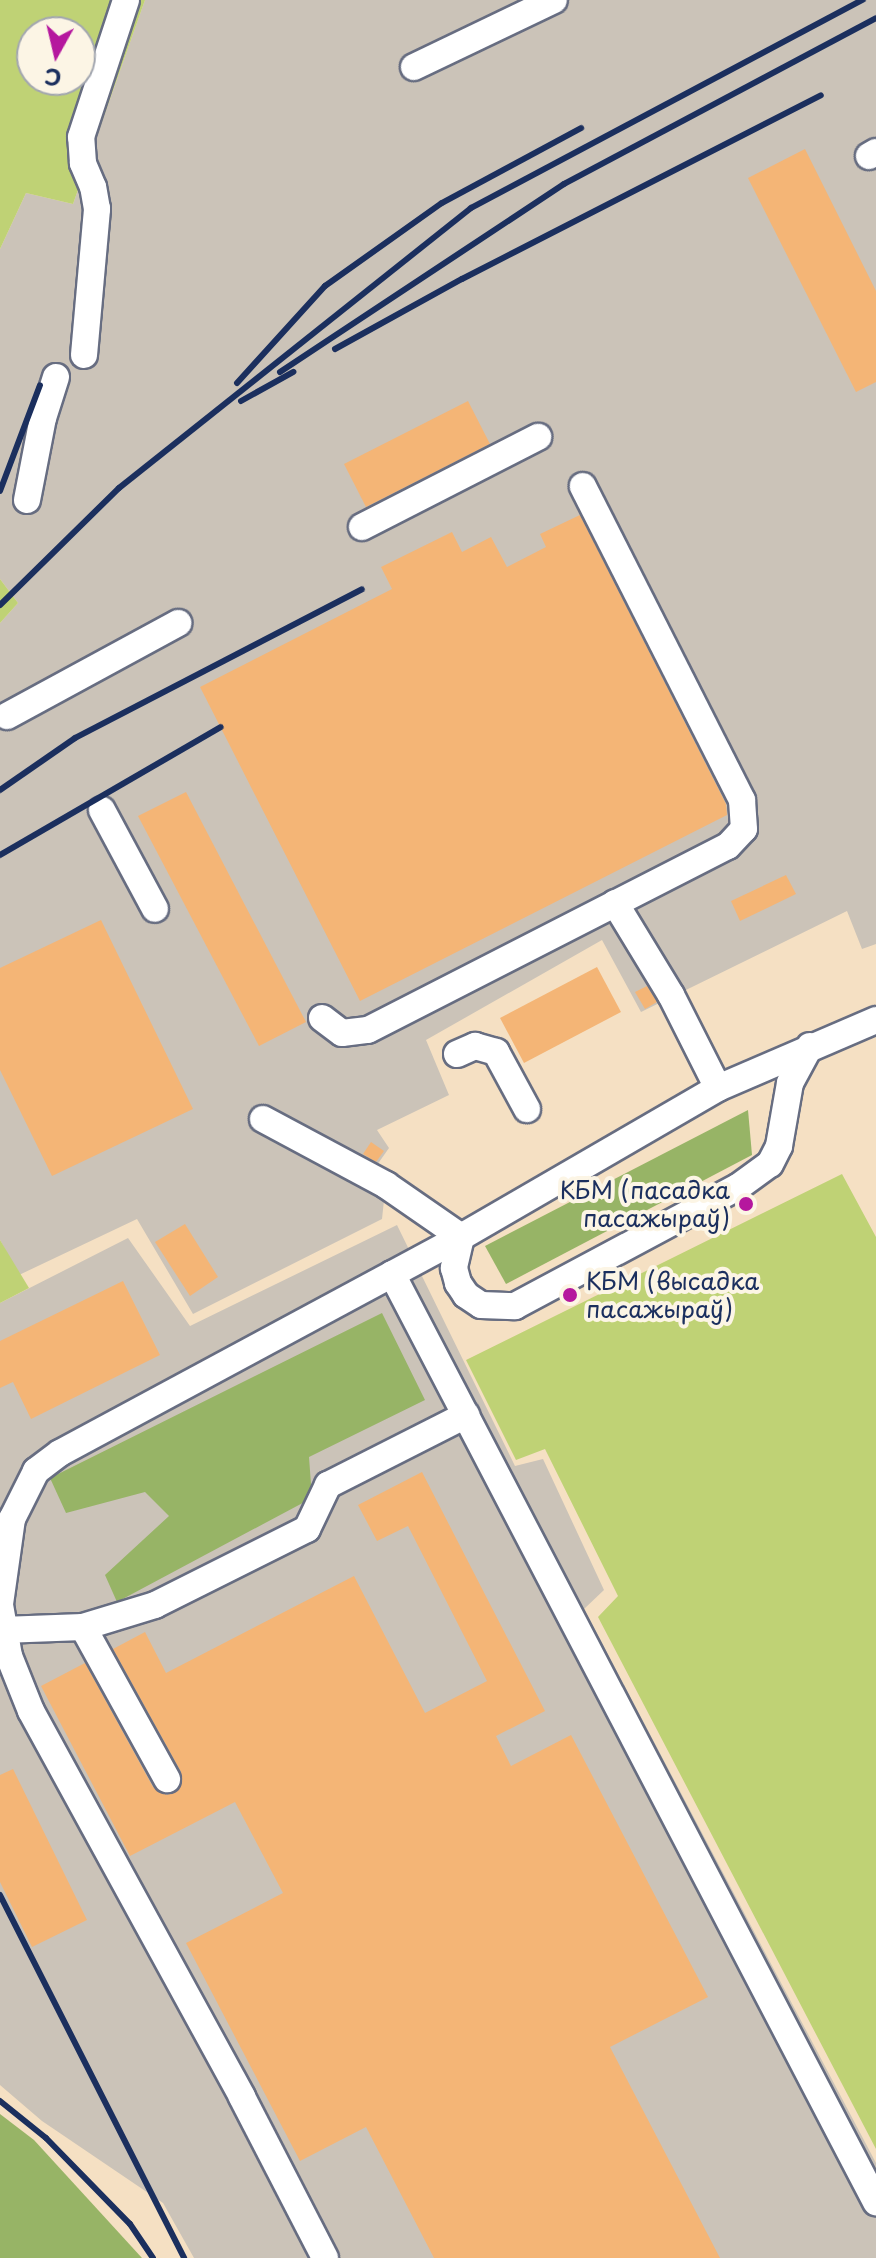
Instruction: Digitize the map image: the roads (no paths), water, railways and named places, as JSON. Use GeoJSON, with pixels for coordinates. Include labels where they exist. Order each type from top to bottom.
{"type":"FeatureCollection","features":[{"type":"Feature","properties":{"kind":"street"},"geometry":{"type":"LineString","coordinates":[[84,355],[97,209],[93,187],[83,163],[81,137],[126,0]]}},
{"type":"Feature","properties":{"kind":"street"},"geometry":{"type":"LineString","coordinates":[[414,67],[554,0]]}},
{"type":"Feature","properties":{"kind":"street"},"geometry":{"type":"LineString","coordinates":[[27,500],[43,418],[56,377]]}},
{"type":"Feature","properties":{"kind":"street"},"geometry":{"type":"LineString","coordinates":[[362,527],[538,437]]}},
{"type":"Feature","properties":{"kind":"street"},"geometry":{"type":"LineString","coordinates":[[322,1018],[342,1033],[368,1030],[728,846],[744,829],[746,819],[742,800],[583,486]]}},
{"type":"Feature","properties":{"kind":"street"},"geometry":{"type":"LineString","coordinates":[[7,716],[178,623]]}},
{"type":"Feature","properties":{"kind":"street"},"geometry":{"type":"LineString","coordinates":[[102,810],[155,909]]}},
{"type":"Feature","properties":{"kind":"street"},"geometry":{"type":"LineString","coordinates":[[615,903],[671,995],[718,1088]]}},
{"type":"Feature","properties":{"kind":"street"},"geometry":{"type":"LineString","coordinates":[[325,2258],[235,2084],[31,1711],[1,1613],[12,1519],[36,1471],[60,1453],[461,1237],[718,1088],[810,1046],[876,1021]]}},
{"type":"Feature","properties":{"kind":"street"},"geometry":{"type":"LineString","coordinates":[[457,1054],[475,1046],[496,1052],[527,1109]]}},
{"type":"Feature","properties":{"kind":"street"},"geometry":{"type":"LineString","coordinates":[[461,1237],[454,1268],[458,1283],[466,1295],[481,1305],[515,1306],[738,1187],[770,1164],[779,1146],[790,1083],[810,1046]]}},
{"type":"Feature","properties":{"kind":"street"},"geometry":{"type":"LineString","coordinates":[[263,1119],[386,1185],[461,1237]]}},
{"type":"Feature","properties":{"kind":"street"},"geometry":{"type":"LineString","coordinates":[[392,1274],[876,2202]]}},
{"type":"Feature","properties":{"kind":"street"},"geometry":{"type":"LineString","coordinates":[[1,1613],[83,1627],[155,1605],[307,1529],[328,1485],[466,1415]]}},
{"type":"Feature","properties":{"kind":"street"},"geometry":{"type":"LineString","coordinates":[[83,1627],[167,1779]]}},
{"type":"Feature","properties":{"kind":"railway"},"geometry":{"type":"LineString","coordinates":[[0,605],[119,488],[471,208],[863,0]]}},
{"type":"Feature","properties":{"kind":"railway"},"geometry":{"type":"LineString","coordinates":[[280,372],[564,184],[876,18]]}},
{"type":"Feature","properties":{"kind":"railway"},"geometry":{"type":"LineString","coordinates":[[335,349],[462,279],[821,95]]}},
{"type":"Feature","properties":{"kind":"railway"},"geometry":{"type":"LineString","coordinates":[[237,383],[325,286],[442,203],[581,128]]}},
{"type":"Feature","properties":{"kind":"railway"},"geometry":{"type":"LineString","coordinates":[[241,401],[293,372]]}},
{"type":"Feature","properties":{"kind":"railway"},"geometry":{"type":"LineString","coordinates":[[0,491],[40,385]]}},
{"type":"Feature","properties":{"kind":"railway"},"geometry":{"type":"LineString","coordinates":[[0,790],[75,738],[362,589]]}},
{"type":"Feature","properties":{"kind":"railway"},"geometry":{"type":"LineString","coordinates":[[0,855],[221,727]]}},
{"type":"Feature","properties":{"kind":"railway"},"geometry":{"type":"LineString","coordinates":[[0,1895],[184,2258]]}},
{"type":"Feature","properties":{"kind":"railway"},"geometry":{"type":"LineString","coordinates":[[0,2101],[46,2138],[130,2224],[153,2258]]}},
{"type":"Feature","properties":{"kind":"place","name":"КБМ (пасадка пасажыраў)"},"geometry":{"type":"Point","coordinates":[746,1204]}},
{"type":"Feature","properties":{"kind":"place","name":"КБМ (высадка пасажыраў)"},"geometry":{"type":"Point","coordinates":[570,1295]}}]}
